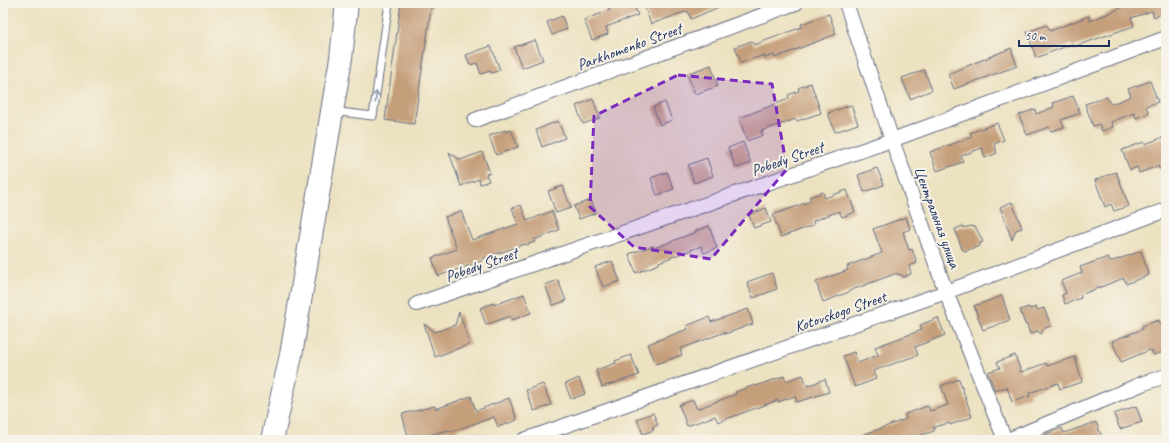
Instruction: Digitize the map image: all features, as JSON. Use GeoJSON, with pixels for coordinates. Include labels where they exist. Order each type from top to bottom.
{"type":"FeatureCollection","features":[{"type":"Feature","properties":{"kind":"highway"},"geometry":{"type":"LineString","coordinates":[[272,440],[291,355],[341,58],[347,3]]}},
{"type":"Feature","properties":{"kind":"highway"},"geometry":{"type":"LineString","coordinates":[[283,440],[349,60],[355,3]]}},
{"type":"Feature","properties":{"kind":"street","name":"Parkhomenko Street"},"geometry":{"type":"LineString","coordinates":[[475,120],[796,3]]}},
{"type":"Feature","properties":{"kind":"street","name":"Центральная улица"},"geometry":{"type":"LineString","coordinates":[[846,3],[892,140],[946,292],[1006,440]]}},
{"type":"Feature","properties":{"kind":"street","name":"Pobedy Street"},"geometry":{"type":"LineString","coordinates":[[416,304],[892,140],[1166,38]]}},
{"type":"Feature","properties":{"kind":"street","name":"Kotovskogo Street"},"geometry":{"type":"LineString","coordinates":[[524,440],[946,292],[1166,210]]}},
{"type":"Feature","properties":{"kind":"street"},"geometry":{"type":"LineString","coordinates":[[1006,440],[1144,383],[1166,376]]}},
{"type":"Feature","properties":{"kind":"lane"},"geometry":{"type":"LineString","coordinates":[[340,112],[373,116],[389,3]]}},
{"type":"Feature","properties":{"kind":"highlighted area"},"geometry":{"type":"Polygon","coordinates":[[[678,75],[772,84],[787,169],[711,259],[634,247],[590,207],[594,116],[678,75]]]}},
{"type":"Feature","properties":{"kind":"building"},"geometry":{"type":"Polygon","coordinates":[[[401,3],[432,3],[414,124],[385,120],[401,3]]]}},
{"type":"Feature","properties":{"kind":"building"},"geometry":{"type":"Polygon","coordinates":[[[607,3],[633,3],[638,15],[606,27],[608,34],[592,40],[584,20],[610,10],[607,3]]]}},
{"type":"Feature","properties":{"kind":"building"},"geometry":{"type":"Polygon","coordinates":[[[643,3],[728,3],[691,19],[688,11],[651,24],[643,3]]]}},
{"type":"Feature","properties":{"kind":"building"},"geometry":{"type":"Polygon","coordinates":[[[1133,3],[1166,3],[1166,12],[1154,17],[1152,11],[1131,18],[1134,26],[1073,47],[1072,44],[1036,58],[1027,32],[1047,25],[1050,31],[1089,16],[1090,21],[1133,3]]]}},
{"type":"Feature","properties":{"kind":"building"},"geometry":{"type":"Polygon","coordinates":[[[829,14],[836,34],[775,58],[774,55],[765,58],[764,55],[741,63],[735,47],[752,41],[754,45],[802,27],[801,24],[829,14]]]}},
{"type":"Feature","properties":{"kind":"building"},"geometry":{"type":"Polygon","coordinates":[[[562,16],[567,29],[552,35],[547,22],[562,16]]]}},
{"type":"Feature","properties":{"kind":"building"},"geometry":{"type":"Polygon","coordinates":[[[535,40],[543,60],[522,68],[514,47],[535,40]]]}},
{"type":"Feature","properties":{"kind":"building"},"geometry":{"type":"Polygon","coordinates":[[[491,46],[500,70],[492,73],[490,71],[481,74],[477,63],[470,65],[466,55],[491,46]]]}},
{"type":"Feature","properties":{"kind":"building"},"geometry":{"type":"Polygon","coordinates":[[[1011,48],[1017,66],[954,89],[948,74],[1011,48]]]}},
{"type":"Feature","properties":{"kind":"building"},"geometry":{"type":"Polygon","coordinates":[[[711,65],[718,86],[695,94],[687,74],[711,65]]]}},
{"type":"Feature","properties":{"kind":"building"},"geometry":{"type":"Polygon","coordinates":[[[924,70],[932,90],[910,99],[902,78],[924,70]]]}},
{"type":"Feature","properties":{"kind":"building"},"geometry":{"type":"Polygon","coordinates":[[[1150,81],[1158,102],[1146,106],[1149,113],[1136,118],[1134,113],[1111,122],[1113,127],[1102,131],[1099,124],[1093,126],[1085,104],[1107,97],[1110,104],[1120,101],[1131,96],[1128,89],[1150,81]]]}},
{"type":"Feature","properties":{"kind":"building"},"geometry":{"type":"Polygon","coordinates":[[[811,83],[821,113],[797,121],[796,119],[761,131],[763,135],[747,141],[739,118],[789,99],[788,95],[799,91],[798,88],[811,83]]]}},
{"type":"Feature","properties":{"kind":"building"},"geometry":{"type":"Polygon","coordinates":[[[1073,96],[1080,113],[1061,120],[1064,127],[1051,131],[1049,127],[1027,135],[1019,115],[1035,109],[1036,114],[1054,107],[1053,103],[1073,96]]]}},
{"type":"Feature","properties":{"kind":"building"},"geometry":{"type":"Polygon","coordinates":[[[593,99],[600,118],[583,124],[576,106],[593,99]]]}},
{"type":"Feature","properties":{"kind":"building"},"geometry":{"type":"Polygon","coordinates":[[[665,102],[672,120],[660,125],[653,107],[665,102]]]}},
{"type":"Feature","properties":{"kind":"building"},"geometry":{"type":"Polygon","coordinates":[[[851,105],[858,124],[835,132],[828,113],[851,105]]]}},
{"type":"Feature","properties":{"kind":"building"},"geometry":{"type":"Polygon","coordinates":[[[558,121],[565,138],[542,147],[536,130],[558,121]]]}},
{"type":"Feature","properties":{"kind":"building"},"geometry":{"type":"Polygon","coordinates":[[[997,123],[1004,140],[994,144],[997,153],[985,158],[982,148],[961,156],[963,162],[937,171],[930,152],[972,137],[970,133],[997,123]]]}},
{"type":"Feature","properties":{"kind":"building"},"geometry":{"type":"Polygon","coordinates":[[[505,130],[506,132],[511,130],[518,147],[496,155],[489,136],[505,130]]]}},
{"type":"Feature","properties":{"kind":"building"},"geometry":{"type":"Polygon","coordinates":[[[1166,136],[1166,166],[1159,169],[1158,166],[1139,173],[1137,167],[1130,170],[1122,150],[1144,142],[1145,144],[1166,136]]]}},
{"type":"Feature","properties":{"kind":"building"},"geometry":{"type":"Polygon","coordinates":[[[743,142],[751,163],[736,168],[728,148],[743,142]]]}},
{"type":"Feature","properties":{"kind":"building"},"geometry":{"type":"Polygon","coordinates":[[[449,152],[460,160],[482,152],[490,173],[486,174],[489,181],[480,184],[479,179],[461,186],[449,152]]]}},
{"type":"Feature","properties":{"kind":"building"},"geometry":{"type":"Polygon","coordinates":[[[707,158],[713,176],[694,183],[688,165],[707,158]]]}},
{"type":"Feature","properties":{"kind":"building"},"geometry":{"type":"Polygon","coordinates":[[[877,168],[884,185],[864,192],[858,175],[877,168]]]}},
{"type":"Feature","properties":{"kind":"building"},"geometry":{"type":"Polygon","coordinates":[[[667,172],[674,189],[657,195],[651,178],[667,172]]]}},
{"type":"Feature","properties":{"kind":"building"},"geometry":{"type":"Polygon","coordinates":[[[1116,172],[1129,206],[1114,211],[1111,204],[1105,207],[1095,180],[1116,172]]]}},
{"type":"Feature","properties":{"kind":"building"},"geometry":{"type":"Polygon","coordinates":[[[563,186],[571,208],[556,213],[548,191],[563,186]]]}},
{"type":"Feature","properties":{"kind":"building"},"geometry":{"type":"Polygon","coordinates":[[[847,190],[855,212],[842,217],[839,211],[813,221],[814,225],[781,237],[773,215],[811,201],[809,197],[823,192],[825,198],[847,190]]]}},
{"type":"Feature","properties":{"kind":"building"},"geometry":{"type":"Polygon","coordinates":[[[591,200],[596,213],[579,219],[574,206],[591,200]]]}},
{"type":"Feature","properties":{"kind":"building"},"geometry":{"type":"Polygon","coordinates":[[[1012,202],[1022,228],[1016,230],[1012,240],[1000,207],[1012,202]]]}},
{"type":"Feature","properties":{"kind":"building"},"geometry":{"type":"Polygon","coordinates":[[[521,205],[527,221],[552,211],[559,230],[534,240],[535,242],[482,259],[482,261],[438,276],[432,258],[457,249],[445,217],[461,211],[472,240],[518,224],[512,208],[521,205]]]}},
{"type":"Feature","properties":{"kind":"building"},"geometry":{"type":"Polygon","coordinates":[[[766,208],[771,222],[754,228],[749,215],[766,208]]]}},
{"type":"Feature","properties":{"kind":"building"},"geometry":{"type":"Polygon","coordinates":[[[906,217],[910,229],[903,232],[909,250],[912,249],[917,263],[909,266],[911,274],[903,277],[901,274],[898,275],[897,273],[823,302],[816,282],[848,270],[847,266],[882,253],[873,229],[906,217]]]}},
{"type":"Feature","properties":{"kind":"building"},"geometry":{"type":"Polygon","coordinates":[[[709,226],[717,248],[704,253],[701,246],[659,262],[659,264],[636,273],[629,254],[653,246],[654,248],[709,226]]]}},
{"type":"Feature","properties":{"kind":"building"},"geometry":{"type":"Polygon","coordinates":[[[963,226],[964,228],[971,226],[976,228],[983,242],[980,243],[980,246],[965,251],[962,249],[955,229],[963,226]]]}},
{"type":"Feature","properties":{"kind":"building"},"geometry":{"type":"Polygon","coordinates":[[[1141,251],[1149,275],[1126,284],[1124,278],[1080,295],[1081,298],[1065,304],[1062,295],[1066,293],[1061,281],[1082,273],[1080,267],[1108,257],[1110,262],[1141,251]]]}},
{"type":"Feature","properties":{"kind":"building"},"geometry":{"type":"Polygon","coordinates":[[[612,261],[620,281],[603,287],[595,267],[612,261]]]}},
{"type":"Feature","properties":{"kind":"building"},"geometry":{"type":"Polygon","coordinates":[[[772,273],[777,289],[753,298],[747,282],[772,273]]]}},
{"type":"Feature","properties":{"kind":"building"},"geometry":{"type":"Polygon","coordinates":[[[558,280],[566,301],[553,305],[545,285],[558,280]]]}},
{"type":"Feature","properties":{"kind":"building"},"geometry":{"type":"Polygon","coordinates":[[[524,294],[531,313],[512,320],[510,316],[486,325],[480,308],[494,303],[494,305],[524,294]]]}},
{"type":"Feature","properties":{"kind":"building"},"geometry":{"type":"Polygon","coordinates":[[[1002,296],[1010,320],[983,330],[974,306],[1002,296]]]}},
{"type":"Feature","properties":{"kind":"building"},"geometry":{"type":"Polygon","coordinates":[[[1029,307],[1030,309],[1036,307],[1037,310],[1044,308],[1051,326],[1043,329],[1041,334],[1037,331],[1030,334],[1027,325],[1025,324],[1020,310],[1029,307]]]}},
{"type":"Feature","properties":{"kind":"building"},"geometry":{"type":"Polygon","coordinates":[[[748,309],[753,324],[725,334],[725,332],[680,349],[682,355],[656,364],[648,344],[688,329],[686,326],[709,317],[711,322],[748,309]]]}},
{"type":"Feature","properties":{"kind":"building"},"geometry":{"type":"Polygon","coordinates":[[[459,312],[470,344],[435,357],[424,324],[435,332],[455,325],[459,312]]]}},
{"type":"Feature","properties":{"kind":"building"},"geometry":{"type":"Polygon","coordinates":[[[938,318],[945,335],[915,347],[918,355],[873,371],[876,379],[855,387],[843,356],[854,352],[858,363],[878,355],[875,347],[922,330],[920,325],[938,318]]]}},
{"type":"Feature","properties":{"kind":"building"},"geometry":{"type":"Polygon","coordinates":[[[1159,320],[1164,335],[1166,336],[1166,351],[1154,355],[1150,350],[1121,362],[1112,341],[1143,329],[1142,326],[1159,320]]]}},
{"type":"Feature","properties":{"kind":"building"},"geometry":{"type":"Polygon","coordinates":[[[631,355],[639,375],[602,387],[596,370],[616,363],[615,361],[631,355]]]}},
{"type":"Feature","properties":{"kind":"building"},"geometry":{"type":"Polygon","coordinates":[[[1015,355],[1021,372],[1046,363],[1047,366],[1075,357],[1082,382],[1060,389],[1058,383],[1029,393],[1030,396],[1012,402],[1007,387],[995,391],[988,372],[1000,368],[997,362],[1015,355]]]}},
{"type":"Feature","properties":{"kind":"building"},"geometry":{"type":"Polygon","coordinates":[[[803,375],[807,386],[825,379],[829,392],[797,402],[795,396],[778,402],[778,400],[718,422],[715,416],[687,426],[679,405],[693,400],[697,409],[755,385],[756,386],[784,376],[786,381],[803,375]]]}},
{"type":"Feature","properties":{"kind":"building"},"geometry":{"type":"Polygon","coordinates":[[[579,378],[585,394],[571,399],[565,384],[579,378]]]}},
{"type":"Feature","properties":{"kind":"building"},"geometry":{"type":"Polygon","coordinates":[[[959,379],[972,417],[950,425],[949,423],[934,427],[934,431],[907,440],[852,440],[906,419],[905,414],[928,406],[930,411],[948,405],[941,386],[959,379]]]}},
{"type":"Feature","properties":{"kind":"building"},"geometry":{"type":"Polygon","coordinates":[[[543,384],[551,405],[534,411],[526,390],[543,384]]]}},
{"type":"Feature","properties":{"kind":"building"},"geometry":{"type":"Polygon","coordinates":[[[471,396],[476,411],[509,398],[517,420],[498,427],[494,417],[450,432],[449,430],[425,436],[426,438],[409,440],[402,414],[435,406],[436,409],[471,396]]]}},
{"type":"Feature","properties":{"kind":"building"},"geometry":{"type":"Polygon","coordinates":[[[1136,406],[1142,422],[1120,429],[1114,414],[1136,406]]]}},
{"type":"Feature","properties":{"kind":"building"},"geometry":{"type":"Polygon","coordinates":[[[653,413],[658,425],[652,427],[654,430],[643,434],[637,419],[653,413]]]}},
{"type":"Feature","properties":{"kind":"building"},"geometry":{"type":"Polygon","coordinates":[[[1096,422],[1102,437],[1093,440],[1033,440],[1062,428],[1064,433],[1096,422]]]}}]}
